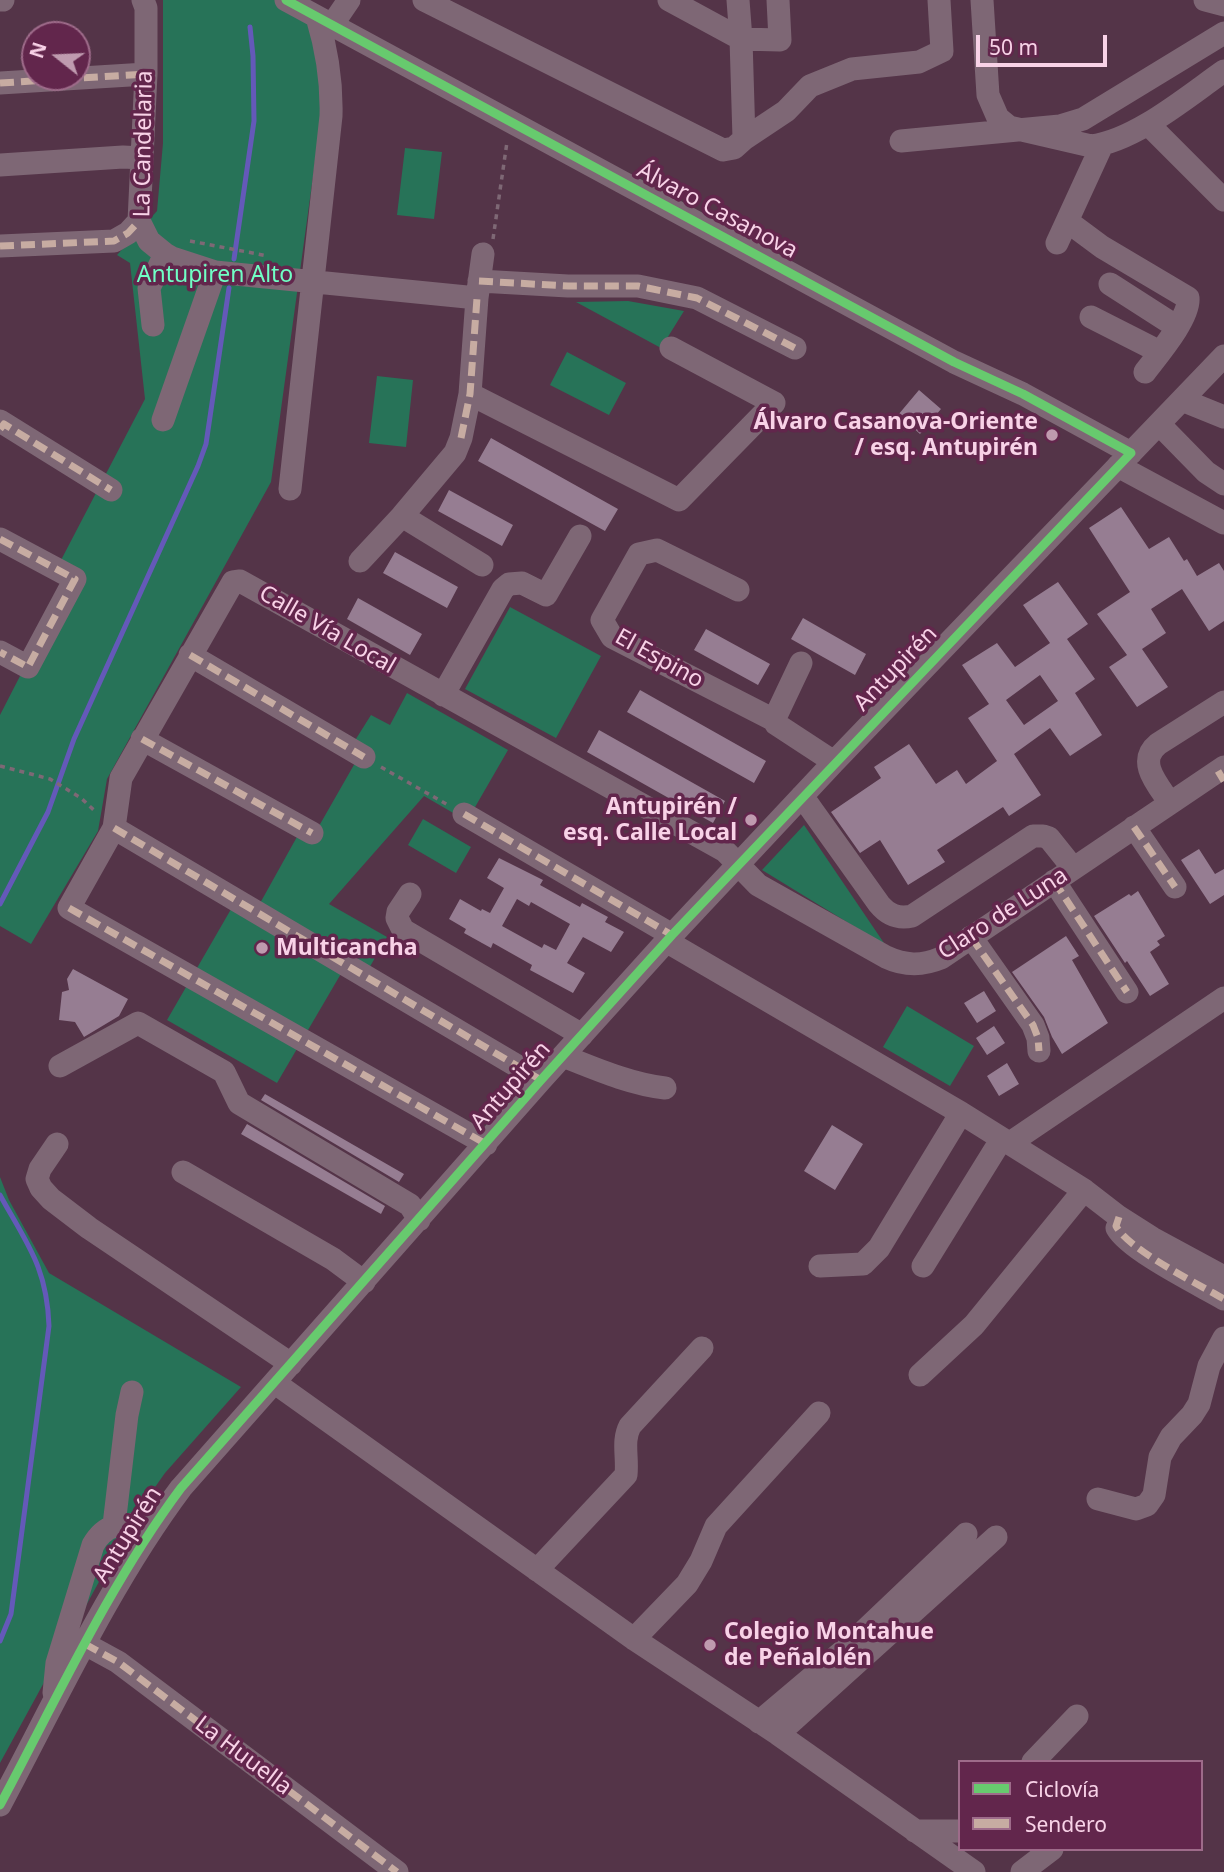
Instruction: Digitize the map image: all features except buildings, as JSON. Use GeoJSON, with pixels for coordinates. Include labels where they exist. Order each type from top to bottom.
{"type":"FeatureCollection","features":[{"type":"Feature","properties":{"kind":"street","name":"La Candelaria"},"geometry":{"type":"LineString","coordinates":[[143,0],[146,8],[146,74],[139,221],[149,241],[173,247],[172,258],[215,272],[313,282],[478,290],[638,286],[697,298],[795,348]]}},
{"type":"Feature","properties":{"kind":"street","name":"Álvaro Casanova"},"geometry":{"type":"LineString","coordinates":[[286,0],[954,362],[1023,394],[1224,523]]}},
{"type":"Feature","properties":{"kind":"street"},"geometry":{"type":"LineString","coordinates":[[290,489],[331,116],[332,84],[325,21],[349,0]]}},
{"type":"Feature","properties":{"kind":"street"},"geometry":{"type":"LineString","coordinates":[[424,0],[723,150],[734,148],[786,111],[810,86],[852,69],[919,62],[942,51],[939,0]]}},
{"type":"Feature","properties":{"kind":"street"},"geometry":{"type":"LineString","coordinates":[[669,0],[741,38],[780,40],[778,0]]}},
{"type":"Feature","properties":{"kind":"street"},"geometry":{"type":"LineString","coordinates":[[738,0],[744,139]]}},
{"type":"Feature","properties":{"kind":"street"},"geometry":{"type":"LineString","coordinates":[[982,0],[990,102],[998,118],[1009,127],[1091,146],[1102,145],[1148,124],[1224,71]]}},
{"type":"Feature","properties":{"kind":"street"},"geometry":{"type":"LineString","coordinates":[[1205,0],[1224,5]]}},
{"type":"Feature","properties":{"kind":"street"},"geometry":{"type":"LineString","coordinates":[[901,141],[1060,126],[1083,119],[1224,33]]}},
{"type":"Feature","properties":{"kind":"street"},"geometry":{"type":"LineString","coordinates":[[0,83],[146,74]]}},
{"type":"Feature","properties":{"kind":"street"},"geometry":{"type":"LineString","coordinates":[[1148,124],[1224,200]]}},
{"type":"Feature","properties":{"kind":"street"},"geometry":{"type":"LineString","coordinates":[[1057,243],[1102,145]]}},
{"type":"Feature","properties":{"kind":"street"},"geometry":{"type":"LineString","coordinates":[[0,165],[142,158]]}},
{"type":"Feature","properties":{"kind":"street"},"geometry":{"type":"LineString","coordinates":[[0,246],[114,241],[128,233],[139,221]]}},
{"type":"Feature","properties":{"kind":"street"},"geometry":{"type":"LineString","coordinates":[[1067,221],[1091,240],[1188,298],[1188,305],[1177,327],[1144,372]]}},
{"type":"Feature","properties":{"kind":"street"},"geometry":{"type":"LineString","coordinates":[[153,325],[149,288],[173,247]]}},
{"type":"Feature","properties":{"kind":"street"},"geometry":{"type":"LineString","coordinates":[[360,561],[455,453],[461,438],[470,394],[483,254]]}},
{"type":"Feature","properties":{"kind":"street"},"geometry":{"type":"LineString","coordinates":[[163,421],[215,272]]}},
{"type":"Feature","properties":{"kind":"street"},"geometry":{"type":"LineString","coordinates":[[1110,284],[1177,327]]}},
{"type":"Feature","properties":{"kind":"street"},"geometry":{"type":"LineString","coordinates":[[1091,317],[1160,352]]}},
{"type":"Feature","properties":{"kind":"street"},"geometry":{"type":"LineString","coordinates":[[470,394],[679,500],[774,403],[671,348]]}},
{"type":"Feature","properties":{"kind":"street","name":"Antupirén"},"geometry":{"type":"LineString","coordinates":[[0,1805],[85,1644],[153,1525],[181,1488],[669,938],[1224,356]]}},
{"type":"Feature","properties":{"kind":"street"},"geometry":{"type":"LineString","coordinates":[[1182,400],[1224,417]]}},
{"type":"Feature","properties":{"kind":"street"},"geometry":{"type":"LineString","coordinates":[[1159,424],[1206,472],[1224,484]]}},
{"type":"Feature","properties":{"kind":"street"},"geometry":{"type":"LineString","coordinates":[[1,425],[111,490]]}},
{"type":"Feature","properties":{"kind":"street"},"geometry":{"type":"LineString","coordinates":[[402,516],[482,565]]}},
{"type":"Feature","properties":{"kind":"street"},"geometry":{"type":"LineString","coordinates":[[443,695],[503,590],[509,584],[522,583],[546,595],[580,536]]}},
{"type":"Feature","properties":{"kind":"street"},"geometry":{"type":"LineString","coordinates":[[0,539],[75,579],[28,667],[0,652]]}},
{"type":"Feature","properties":{"kind":"street","name":"El Espino"},"geometry":{"type":"LineString","coordinates":[[738,590],[657,550],[648,551],[639,554],[602,620],[612,636],[774,720],[776,724],[834,762]]}},
{"type":"Feature","properties":{"kind":"street","name":"Calle Vía Local"},"geometry":{"type":"LineString","coordinates":[[486,1144],[69,908],[114,828],[121,778],[233,582],[240,581],[725,851],[739,865]]}},
{"type":"Feature","properties":{"kind":"street"},"geometry":{"type":"LineString","coordinates":[[190,655],[364,757]]}},
{"type":"Feature","properties":{"kind":"street"},"geometry":{"type":"LineString","coordinates":[[774,720],[802,663]]}},
{"type":"Feature","properties":{"kind":"street"},"geometry":{"type":"LineString","coordinates":[[1170,803],[1148,767],[1150,752],[1158,744],[1224,702]]}},
{"type":"Feature","properties":{"kind":"street"},"geometry":{"type":"LineString","coordinates":[[142,739],[312,833]]}},
{"type":"Feature","properties":{"kind":"street","name":"Claro de Luna"},"geometry":{"type":"LineString","coordinates":[[739,865],[758,885],[895,961],[925,964],[941,958],[1170,803],[1222,773]]}},
{"type":"Feature","properties":{"kind":"street"},"geometry":{"type":"LineString","coordinates":[[802,796],[879,904],[884,910],[898,917],[912,916],[1033,836],[1049,838],[1073,868]]}},
{"type":"Feature","properties":{"kind":"street"},"geometry":{"type":"LineString","coordinates":[[464,814],[961,1113],[1084,1189],[1119,1217],[1152,1238],[1224,1277]]}},
{"type":"Feature","properties":{"kind":"street"},"geometry":{"type":"LineString","coordinates":[[1134,827],[1175,887]]}},
{"type":"Feature","properties":{"kind":"street"},"geometry":{"type":"LineString","coordinates":[[114,828],[541,1080]]}},
{"type":"Feature","properties":{"kind":"street"},"geometry":{"type":"LineString","coordinates":[[1054,881],[1127,992]]}},
{"type":"Feature","properties":{"kind":"street"},"geometry":{"type":"LineString","coordinates":[[410,894],[397,918],[403,930],[582,1035]]}},
{"type":"Feature","properties":{"kind":"street"},"geometry":{"type":"LineString","coordinates":[[971,937],[1033,1025],[1038,1038],[1038,1051]]}},
{"type":"Feature","properties":{"kind":"street"},"geometry":{"type":"LineString","coordinates":[[923,1266],[1006,1141],[1224,998]]}},
{"type":"Feature","properties":{"kind":"street"},"geometry":{"type":"LineString","coordinates":[[60,1066],[138,1023],[224,1072],[239,1103],[410,1205],[419,1220]]}},
{"type":"Feature","properties":{"kind":"street"},"geometry":{"type":"LineString","coordinates":[[563,1056],[609,1074],[665,1088]]}},
{"type":"Feature","properties":{"kind":"street"},"geometry":{"type":"LineString","coordinates":[[820,1266],[863,1264],[879,1248],[961,1113]]}},
{"type":"Feature","properties":{"kind":"street"},"geometry":{"type":"LineString","coordinates":[[57,1144],[40,1168],[37,1179],[51,1199],[89,1228],[291,1364]]}},
{"type":"Feature","properties":{"kind":"street"},"geometry":{"type":"LineString","coordinates":[[183,1172],[333,1259],[364,1282]]}},
{"type":"Feature","properties":{"kind":"street"},"geometry":{"type":"LineString","coordinates":[[920,1375],[974,1325],[1084,1189]]}},
{"type":"Feature","properties":{"kind":"street"},"geometry":{"type":"LineString","coordinates":[[1119,1217],[1116,1226],[1119,1232],[1135,1245],[1224,1299]]}},
{"type":"Feature","properties":{"kind":"street"},"geometry":{"type":"LineString","coordinates":[[1098,1499],[1136,1509],[1147,1505],[1154,1495],[1160,1457],[1171,1437],[1199,1404],[1209,1366],[1224,1338]]}},
{"type":"Feature","properties":{"kind":"street"},"geometry":{"type":"LineString","coordinates":[[537,1570],[626,1475],[628,1458],[625,1437],[630,1426],[702,1348]]}},
{"type":"Feature","properties":{"kind":"street"},"geometry":{"type":"LineString","coordinates":[[275,1383],[634,1639],[769,1728],[974,1872]]}},
{"type":"Feature","properties":{"kind":"street"},"geometry":{"type":"LineString","coordinates":[[114,1525],[132,1392]]}},
{"type":"Feature","properties":{"kind":"street"},"geometry":{"type":"LineString","coordinates":[[634,1639],[687,1584],[701,1562],[716,1526],[819,1413]]}},
{"type":"Feature","properties":{"kind":"street"},"geometry":{"type":"LineString","coordinates":[[52,1706],[57,1663],[93,1545],[100,1532],[114,1525],[153,1525]]}},
{"type":"Feature","properties":{"kind":"street"},"geometry":{"type":"LineString","coordinates":[[769,1728],[843,1651],[967,1534]]}},
{"type":"Feature","properties":{"kind":"street"},"geometry":{"type":"LineString","coordinates":[[769,1728],[996,1538]]}},
{"type":"Feature","properties":{"kind":"street","name":"La Huuella"},"geometry":{"type":"LineString","coordinates":[[85,1644],[118,1662],[397,1872]]}},
{"type":"Feature","properties":{"kind":"street"},"geometry":{"type":"LineString","coordinates":[[1035,1760],[1077,1716]]}},
{"type":"Feature","properties":{"kind":"street"},"geometry":{"type":"LineString","coordinates":[[915,1831],[958,1831]]}},
{"type":"Feature","properties":{"kind":"street"},"geometry":{"type":"LineString","coordinates":[[1022,1872],[1049,1851]]}},
{"type":"Feature","properties":{"kind":"path"},"geometry":{"type":"LineString","coordinates":[[483,254],[492,245],[511,122]]}},
{"type":"Feature","properties":{"kind":"path"},"geometry":{"type":"LineString","coordinates":[[173,247],[271,256]]}},
{"type":"Feature","properties":{"kind":"path"},"geometry":{"type":"LineString","coordinates":[[364,757],[464,814]]}},
{"type":"Feature","properties":{"kind":"path"},"geometry":{"type":"LineString","coordinates":[[0,766],[50,779],[81,798]]}},
{"type":"Feature","properties":{"kind":"green space","name":"Antupiren Alto"},"geometry":{"type":"Polygon","coordinates":[[[163,0],[306,0],[323,87],[322,111],[271,482],[107,779],[98,831],[31,944],[0,926],[0,715],[75,569],[60,562],[145,399],[130,263],[117,255],[157,211],[163,143],[163,0]]]}},
{"type":"Feature","properties":{"kind":"green space"},"geometry":{"type":"Polygon","coordinates":[[[405,148],[442,152],[434,219],[397,215],[405,148]]]}},
{"type":"Feature","properties":{"kind":"green space"},"geometry":{"type":"Polygon","coordinates":[[[628,301],[684,311],[661,348],[576,302],[628,301]]]}},
{"type":"Feature","properties":{"kind":"green space"},"geometry":{"type":"Polygon","coordinates":[[[567,352],[626,383],[609,415],[550,385],[567,352]]]}},
{"type":"Feature","properties":{"kind":"green space"},"geometry":{"type":"Polygon","coordinates":[[[377,376],[413,380],[406,447],[369,443],[377,376]]]}},
{"type":"Feature","properties":{"kind":"green space"},"geometry":{"type":"Polygon","coordinates":[[[510,607],[601,656],[556,738],[465,689],[510,607]]]}},
{"type":"Feature","properties":{"kind":"green space"},"geometry":{"type":"Polygon","coordinates":[[[407,693],[508,750],[467,821],[424,796],[329,904],[387,937],[368,970],[349,960],[277,1083],[167,1020],[234,904],[254,914],[298,835],[311,840],[363,749],[354,742],[371,715],[390,725],[407,693]]]}},
{"type":"Feature","properties":{"kind":"green space"},"geometry":{"type":"Polygon","coordinates":[[[423,819],[471,847],[456,873],[408,845],[423,819]]]}},
{"type":"Feature","properties":{"kind":"green space"},"geometry":{"type":"Polygon","coordinates":[[[804,825],[886,946],[762,870],[804,825]]]}},
{"type":"Feature","properties":{"kind":"green space"},"geometry":{"type":"Polygon","coordinates":[[[907,1006],[974,1046],[950,1086],[883,1047],[907,1006]]]}},
{"type":"Feature","properties":{"kind":"green space"},"geometry":{"type":"Polygon","coordinates":[[[0,1177],[9,1200],[49,1273],[241,1387],[165,1473],[136,1514],[0,1763],[0,1177]]]}},
{"type":"Feature","properties":{"kind":"waterway"},"geometry":{"type":"LineString","coordinates":[[234,259],[254,121],[250,27]]}},
{"type":"Feature","properties":{"kind":"waterway"},"geometry":{"type":"LineString","coordinates":[[0,904],[48,812],[74,739],[198,466],[206,444],[229,288]]}},
{"type":"Feature","properties":{"kind":"waterway"},"geometry":{"type":"LineString","coordinates":[[0,1195],[27,1242],[40,1272],[49,1326],[11,1614],[0,1641]]}},
{"type":"Feature","properties":{"kind":"marked path"},"geometry":{"type":"LineString","coordinates":[[0,83],[146,74]]}},
{"type":"Feature","properties":{"kind":"marked path"},"geometry":{"type":"LineString","coordinates":[[0,246],[114,241],[128,233],[139,221]]}},
{"type":"Feature","properties":{"kind":"marked path"},"geometry":{"type":"LineString","coordinates":[[479,281],[568,286],[638,286],[697,298],[795,348]]}},
{"type":"Feature","properties":{"kind":"marked path"},"geometry":{"type":"LineString","coordinates":[[461,438],[470,394],[477,298]]}},
{"type":"Feature","properties":{"kind":"marked path"},"geometry":{"type":"LineString","coordinates":[[0,429],[4,424],[111,490]]}},
{"type":"Feature","properties":{"kind":"marked path"},"geometry":{"type":"LineString","coordinates":[[0,539],[75,579],[28,667],[0,652]]}},
{"type":"Feature","properties":{"kind":"marked path"},"geometry":{"type":"LineString","coordinates":[[190,655],[364,757]]}},
{"type":"Feature","properties":{"kind":"marked path"},"geometry":{"type":"LineString","coordinates":[[142,739],[312,833]]}},
{"type":"Feature","properties":{"kind":"marked path"},"geometry":{"type":"LineString","coordinates":[[1218,771],[1224,781]]}},
{"type":"Feature","properties":{"kind":"marked path"},"geometry":{"type":"LineString","coordinates":[[464,814],[672,935]]}},
{"type":"Feature","properties":{"kind":"marked path"},"geometry":{"type":"LineString","coordinates":[[1134,827],[1175,887]]}},
{"type":"Feature","properties":{"kind":"marked path"},"geometry":{"type":"LineString","coordinates":[[114,828],[541,1080]]}},
{"type":"Feature","properties":{"kind":"marked path"},"geometry":{"type":"LineString","coordinates":[[1054,881],[1127,992]]}},
{"type":"Feature","properties":{"kind":"marked path"},"geometry":{"type":"LineString","coordinates":[[69,908],[486,1144]]}},
{"type":"Feature","properties":{"kind":"marked path"},"geometry":{"type":"LineString","coordinates":[[971,937],[1033,1025],[1039,1051]]}},
{"type":"Feature","properties":{"kind":"marked path"},"geometry":{"type":"LineString","coordinates":[[1119,1217],[1116,1226],[1149,1256],[1224,1299]]}},
{"type":"Feature","properties":{"kind":"marked path"},"geometry":{"type":"LineString","coordinates":[[85,1644],[118,1662],[397,1872]]}},
{"type":"Feature","properties":{"kind":"cycle path"},"geometry":{"type":"LineString","coordinates":[[0,1805],[107,1602],[181,1488],[672,935],[1131,453],[1023,394],[954,362],[286,0]]}},
{"type":"Feature","properties":{"kind":"place","name":"Álvaro Casanova-Oriente / esq. Antupirén"},"geometry":{"type":"Point","coordinates":[1052,435]}},
{"type":"Feature","properties":{"kind":"place","name":"Antupirén / esq. Calle Local"},"geometry":{"type":"Point","coordinates":[751,820]}},
{"type":"Feature","properties":{"kind":"place","name":"Multicancha"},"geometry":{"type":"Point","coordinates":[262,948]}},
{"type":"Feature","properties":{"kind":"place","name":"Colegio Montahue de Peñalolén"},"geometry":{"type":"Point","coordinates":[710,1645]}}]}
